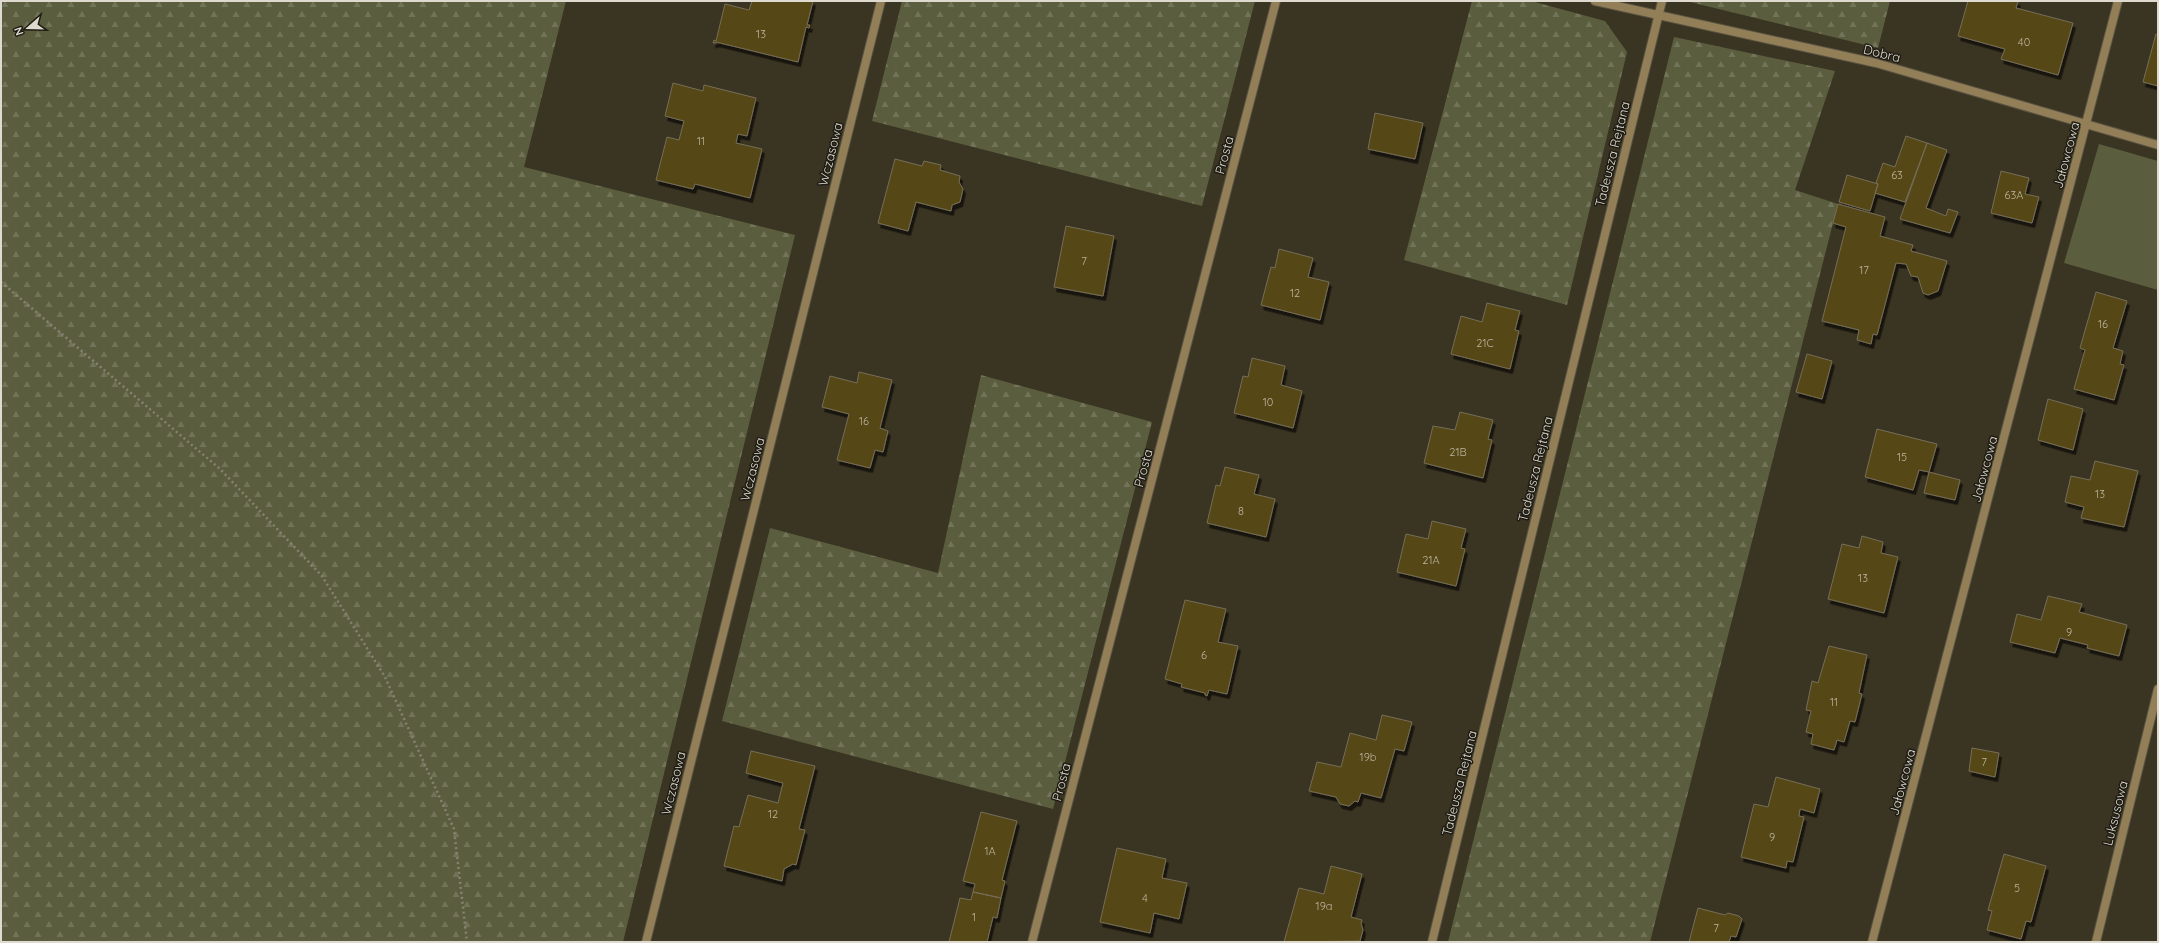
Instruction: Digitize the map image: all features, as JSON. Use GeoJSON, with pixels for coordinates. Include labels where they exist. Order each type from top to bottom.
{"type":"FeatureCollection","features":[{"type":"Feature","properties":{"kind":"street","name":"Wczasowa"},"geometry":{"type":"LineString","coordinates":[[646,942],[881,1]]}},
{"type":"Feature","properties":{"kind":"street","name":"Prosta"},"geometry":{"type":"LineString","coordinates":[[1032,942],[1276,1]]}},
{"type":"Feature","properties":{"kind":"street","name":"Dobra"},"geometry":{"type":"LineString","coordinates":[[1595,1],[1876,63],[2158,145]]}},
{"type":"Feature","properties":{"kind":"street","name":"Tadeusza Rejtana"},"geometry":{"type":"LineString","coordinates":[[1432,942],[1662,1]]}},
{"type":"Feature","properties":{"kind":"street","name":"Jałowcowa"},"geometry":{"type":"LineString","coordinates":[[1872,942],[2118,1]]}},
{"type":"Feature","properties":{"kind":"street","name":"Luksusowa"},"geometry":{"type":"LineString","coordinates":[[2096,942],[2158,689]]}},
{"type":"Feature","properties":{"kind":"path"},"geometry":{"type":"LineString","coordinates":[[1,282],[220,468],[322,576],[385,677],[454,829],[467,942]]}},
{"type":"Feature","properties":{"kind":"green space"},"geometry":{"type":"Polygon","coordinates":[[[1,1],[566,1],[524,167],[795,235],[623,942],[1,942],[1,1]]]}},
{"type":"Feature","properties":{"kind":"green space"},"geometry":{"type":"Polygon","coordinates":[[[902,1],[1255,1],[1202,206],[872,121],[902,1]]]}},
{"type":"Feature","properties":{"kind":"green space"},"geometry":{"type":"Polygon","coordinates":[[[1472,1],[1531,1],[1605,21],[1627,52],[1567,305],[1404,260],[1472,1]]]}},
{"type":"Feature","properties":{"kind":"green space"},"geometry":{"type":"Polygon","coordinates":[[[1686,1],[1890,1],[1878,48],[1686,1]]]}},
{"type":"Feature","properties":{"kind":"green space"},"geometry":{"type":"Polygon","coordinates":[[[1674,37],[1835,71],[1795,190],[1838,204],[1650,942],[1448,942],[1674,37]]]}},
{"type":"Feature","properties":{"kind":"green space"},"geometry":{"type":"Polygon","coordinates":[[[2099,144],[2158,161],[2158,290],[2064,263],[2099,144]]]}},
{"type":"Feature","properties":{"kind":"green space"},"geometry":{"type":"Polygon","coordinates":[[[981,375],[1152,422],[1053,809],[722,721],[770,528],[938,573],[981,375]]]}},
{"type":"Feature","properties":{"kind":"building"},"geometry":{"type":"Polygon","coordinates":[[[752,1],[813,1],[807,25],[810,25],[809,28],[806,27],[798,62],[716,42],[713,43],[714,40],[716,41],[725,4],[749,10],[752,1]]]}},
{"type":"Feature","properties":{"kind":"building"},"geometry":{"type":"Polygon","coordinates":[[[1968,1],[2018,1],[2016,8],[2073,23],[2058,75],[2001,59],[2005,49],[1958,36],[1968,1]]]}},
{"type":"Feature","properties":{"kind":"building"},"geometry":{"type":"Polygon","coordinates":[[[2156,34],[2158,35],[2158,86],[2143,82],[2156,34]]]}},
{"type":"Feature","properties":{"kind":"building"},"geometry":{"type":"Polygon","coordinates":[[[673,83],[703,91],[704,85],[756,98],[747,136],[738,134],[736,143],[762,149],[750,198],[695,184],[693,189],[656,180],[667,137],[679,140],[684,121],[665,116],[673,83]]]}},
{"type":"Feature","properties":{"kind":"building"},"geometry":{"type":"Polygon","coordinates":[[[1375,113],[1423,123],[1415,159],[1368,149],[1375,113]]]}},
{"type":"Feature","properties":{"kind":"building"},"geometry":{"type":"Polygon","coordinates":[[[1906,136],[1927,143],[1905,202],[1875,193],[1878,184],[1876,183],[1883,163],[1895,167],[1906,136]]]}},
{"type":"Feature","properties":{"kind":"building"},"geometry":{"type":"Polygon","coordinates":[[[1927,143],[1947,150],[1926,208],[1946,216],[1948,209],[1958,212],[1950,233],[1900,219],[1927,143]]]}},
{"type":"Feature","properties":{"kind":"building"},"geometry":{"type":"Polygon","coordinates":[[[895,159],[922,166],[924,161],[941,165],[940,170],[960,176],[959,182],[963,189],[960,202],[952,205],[951,211],[916,202],[908,231],[878,223],[895,159]]]}},
{"type":"Feature","properties":{"kind":"building"},"geometry":{"type":"Polygon","coordinates":[[[2001,171],[2029,178],[2025,194],[2039,197],[2032,223],[1991,213],[2001,171]]]}},
{"type":"Feature","properties":{"kind":"building"},"geometry":{"type":"Polygon","coordinates":[[[1847,175],[1878,184],[1870,211],[1839,202],[1847,175]]]}},
{"type":"Feature","properties":{"kind":"building"},"geometry":{"type":"Polygon","coordinates":[[[1838,204],[1885,217],[1880,236],[1913,245],[1911,251],[1947,261],[1938,291],[1928,295],[1923,293],[1918,277],[1911,276],[1906,264],[1896,263],[1877,335],[1873,334],[1871,344],[1857,340],[1859,330],[1822,321],[1846,227],[1833,223],[1838,204]]]}},
{"type":"Feature","properties":{"kind":"building"},"geometry":{"type":"Polygon","coordinates":[[[1066,226],[1114,236],[1103,296],[1054,287],[1066,226]]]}},
{"type":"Feature","properties":{"kind":"building"},"geometry":{"type":"Polygon","coordinates":[[[1279,249],[1313,258],[1308,277],[1329,282],[1320,320],[1261,305],[1271,267],[1275,268],[1279,249]]]}},
{"type":"Feature","properties":{"kind":"building"},"geometry":{"type":"Polygon","coordinates":[[[2096,292],[2127,301],[2113,348],[2123,351],[2120,364],[2124,365],[2114,400],[2074,389],[2085,350],[2080,348],[2096,292]]]}},
{"type":"Feature","properties":{"kind":"building"},"geometry":{"type":"Polygon","coordinates":[[[1487,303],[1520,311],[1515,330],[1519,331],[1510,369],[1451,354],[1461,316],[1482,322],[1487,303]]]}},
{"type":"Feature","properties":{"kind":"building"},"geometry":{"type":"Polygon","coordinates":[[[1807,354],[1832,361],[1822,399],[1796,392],[1807,354]]]}},
{"type":"Feature","properties":{"kind":"building"},"geometry":{"type":"Polygon","coordinates":[[[1252,358],[1285,366],[1281,385],[1302,391],[1293,428],[1234,413],[1243,376],[1248,377],[1252,358]]]}},
{"type":"Feature","properties":{"kind":"building"},"geometry":{"type":"Polygon","coordinates":[[[859,372],[892,380],[880,428],[888,431],[883,452],[875,450],[870,468],[837,460],[849,414],[822,407],[830,376],[857,383],[859,372]]]}},
{"type":"Feature","properties":{"kind":"building"},"geometry":{"type":"Polygon","coordinates":[[[2048,399],[2083,409],[2073,450],[2038,440],[2048,399]]]}},
{"type":"Feature","properties":{"kind":"building"},"geometry":{"type":"Polygon","coordinates":[[[1460,412],[1493,420],[1488,439],[1492,440],[1483,478],[1424,463],[1433,426],[1455,430],[1460,412]]]}},
{"type":"Feature","properties":{"kind":"building"},"geometry":{"type":"Polygon","coordinates":[[[1877,429],[1937,444],[1929,472],[1919,470],[1913,490],[1865,477],[1877,429]]]}},
{"type":"Feature","properties":{"kind":"building"},"geometry":{"type":"Polygon","coordinates":[[[2095,461],[2138,471],[2124,527],[2081,518],[2084,507],[2065,502],[2071,476],[2090,480],[2095,461]]]}},
{"type":"Feature","properties":{"kind":"building"},"geometry":{"type":"Polygon","coordinates":[[[1225,467],[1259,475],[1254,494],[1275,499],[1266,537],[1207,523],[1216,485],[1220,486],[1225,467]]]}},
{"type":"Feature","properties":{"kind":"building"},"geometry":{"type":"Polygon","coordinates":[[[1929,472],[1960,480],[1955,500],[1924,493],[1929,472]]]}},
{"type":"Feature","properties":{"kind":"building"},"geometry":{"type":"Polygon","coordinates":[[[1432,521],[1466,529],[1461,548],[1465,549],[1456,586],[1397,572],[1406,534],[1428,539],[1432,521]]]}},
{"type":"Feature","properties":{"kind":"building"},"geometry":{"type":"Polygon","coordinates":[[[1862,536],[1883,542],[1881,553],[1898,557],[1884,613],[1828,599],[1842,544],[1859,548],[1862,536]]]}},
{"type":"Feature","properties":{"kind":"building"},"geometry":{"type":"Polygon","coordinates":[[[2048,596],[2082,604],[2079,612],[2127,625],[2119,656],[2087,648],[2088,645],[2060,638],[2055,653],[2010,642],[2017,614],[2041,620],[2048,596]]]}},
{"type":"Feature","properties":{"kind":"building"},"geometry":{"type":"Polygon","coordinates":[[[1185,600],[1226,609],[1218,642],[1238,646],[1227,694],[1209,690],[1207,696],[1205,693],[1181,687],[1182,684],[1165,679],[1185,600]]]}},
{"type":"Feature","properties":{"kind":"building"},"geometry":{"type":"Polygon","coordinates":[[[1829,646],[1867,655],[1859,693],[1862,694],[1855,722],[1850,721],[1844,742],[1837,740],[1834,750],[1811,744],[1813,734],[1806,732],[1811,711],[1806,710],[1812,681],[1818,683],[1829,646]]]}},
{"type":"Feature","properties":{"kind":"building"},"geometry":{"type":"Polygon","coordinates":[[[1382,715],[1412,722],[1404,751],[1395,749],[1381,798],[1361,793],[1358,802],[1355,801],[1349,806],[1340,804],[1336,797],[1309,791],[1317,762],[1341,767],[1350,733],[1376,740],[1382,715]]]}},
{"type":"Feature","properties":{"kind":"building"},"geometry":{"type":"Polygon","coordinates":[[[1972,748],[1999,753],[1995,777],[1969,771],[1972,748]]]}},
{"type":"Feature","properties":{"kind":"building"},"geometry":{"type":"Polygon","coordinates":[[[751,751],[815,766],[799,829],[805,830],[796,865],[793,864],[784,869],[782,881],[724,866],[734,826],[739,827],[748,795],[778,803],[783,783],[746,773],[751,751]]]}},
{"type":"Feature","properties":{"kind":"building"},"geometry":{"type":"Polygon","coordinates":[[[1776,777],[1820,789],[1814,813],[1800,809],[1799,816],[1804,817],[1793,862],[1787,861],[1786,868],[1741,857],[1754,804],[1768,807],[1776,777]]]}},
{"type":"Feature","properties":{"kind":"building"},"geometry":{"type":"Polygon","coordinates":[[[981,812],[1017,821],[1002,880],[1005,881],[1001,898],[973,892],[975,884],[963,881],[981,812]]]}},
{"type":"Feature","properties":{"kind":"building"},"geometry":{"type":"Polygon","coordinates":[[[1117,848],[1166,859],[1162,878],[1187,883],[1179,919],[1154,913],[1150,933],[1100,922],[1117,848]]]}},
{"type":"Feature","properties":{"kind":"building"},"geometry":{"type":"Polygon","coordinates":[[[2004,854],[2046,866],[2031,922],[2026,921],[2021,939],[1987,930],[1992,911],[1988,910],[2004,854]]]}},
{"type":"Feature","properties":{"kind":"building"},"geometry":{"type":"Polygon","coordinates":[[[1331,866],[1362,874],[1351,917],[1362,920],[1361,923],[1363,930],[1360,941],[1284,942],[1299,888],[1324,894],[1331,866]]]}},
{"type":"Feature","properties":{"kind":"building"},"geometry":{"type":"Polygon","coordinates":[[[973,892],[1001,898],[997,918],[993,917],[987,942],[949,942],[960,898],[971,900],[973,892]]]}},
{"type":"Feature","properties":{"kind":"building"},"geometry":{"type":"Polygon","coordinates":[[[1698,908],[1725,915],[1728,913],[1739,916],[1742,919],[1736,937],[1731,936],[1729,942],[1689,942],[1698,908]]]}}]}
